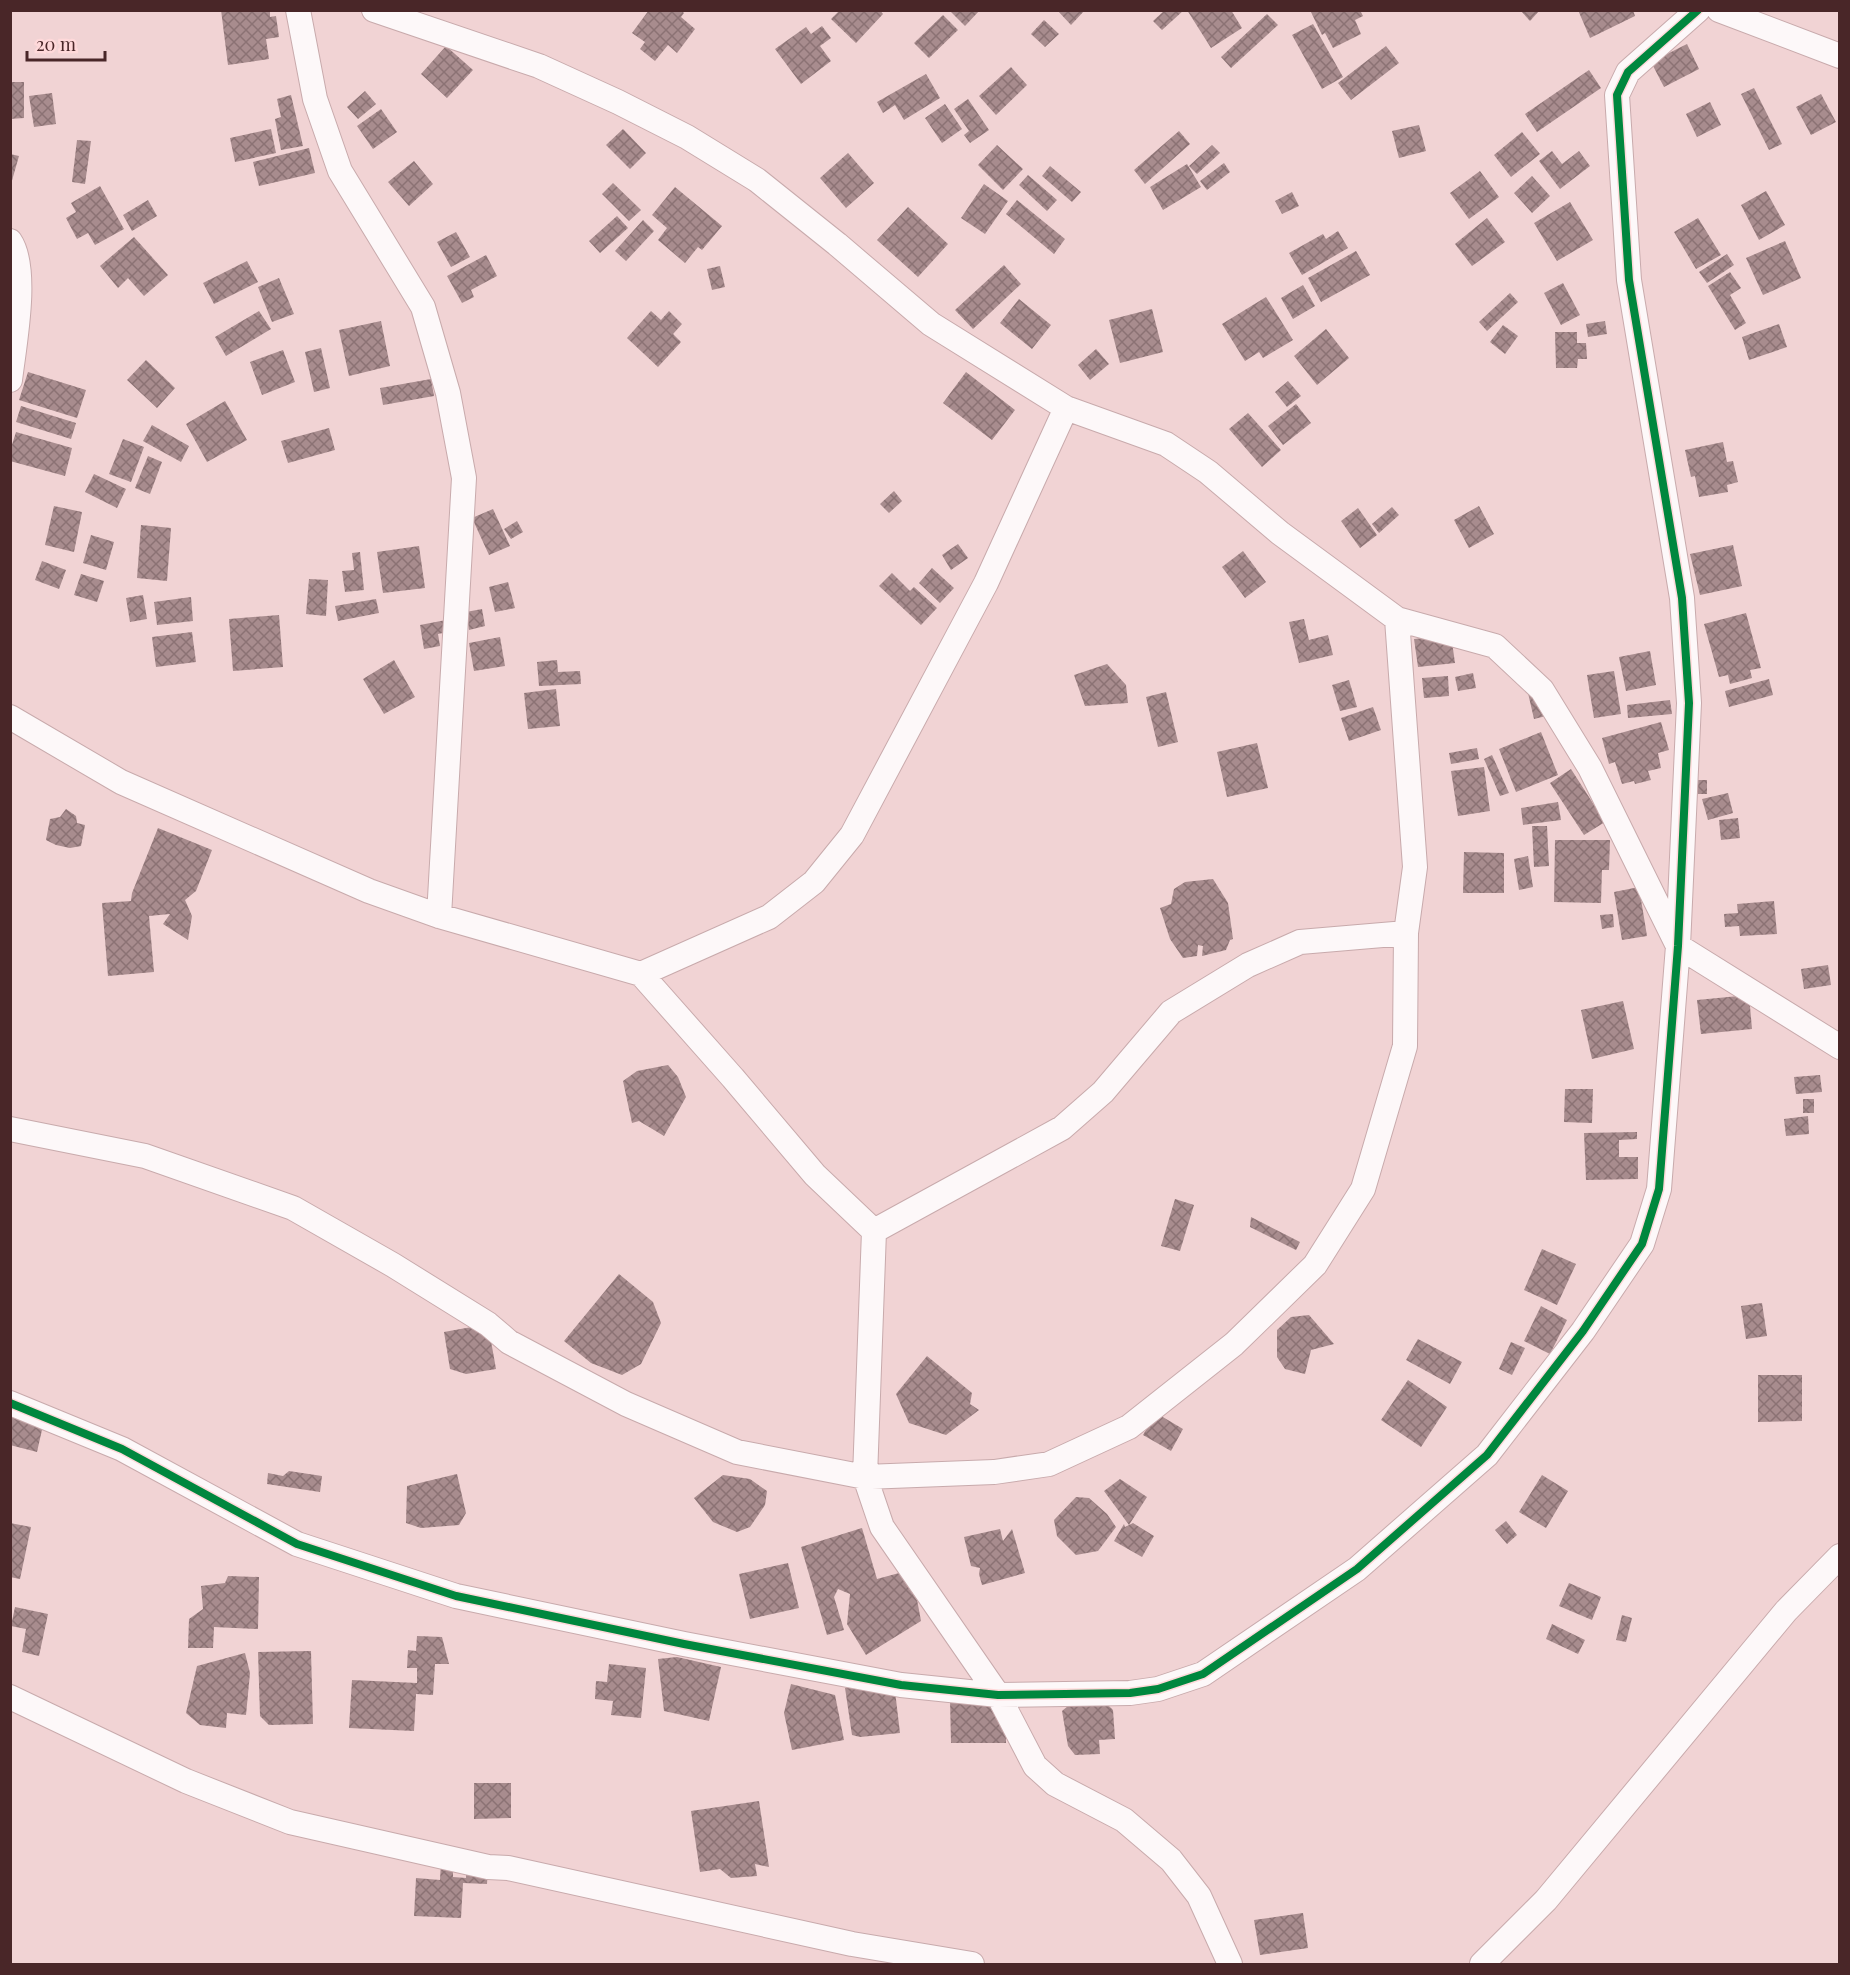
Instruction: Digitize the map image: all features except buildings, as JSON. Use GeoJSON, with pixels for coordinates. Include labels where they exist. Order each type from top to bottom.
{"type":"FeatureCollection","features":[{"type":"Feature","properties":{"kind":"street"},"geometry":{"type":"LineString","coordinates":[[298,10],[315,99],[339,171],[423,307],[448,393],[464,478],[439,916]]}},
{"type":"Feature","properties":{"kind":"street"},"geometry":{"type":"LineString","coordinates":[[374,10],[539,66],[687,136],[757,180],[931,324],[1066,408],[1166,444],[1208,472],[1280,533],[1397,619],[1495,646],[1542,690],[1590,768],[1678,946],[1839,1047]]}},
{"type":"Feature","properties":{"kind":"street"},"geometry":{"type":"LineString","coordinates":[[10,1403],[122,1449],[297,1544],[456,1596],[684,1644],[901,1684],[998,1695],[1130,1693],[1158,1689],[1203,1674],[1358,1569],[1487,1455],[1583,1331],[1642,1244],[1659,1189],[1678,946],[1689,703],[1682,598],[1629,280],[1617,94],[1628,72],[1698,10]]}},
{"type":"Feature","properties":{"kind":"street"},"geometry":{"type":"LineString","coordinates":[[1719,10],[1839,56]]}},
{"type":"Feature","properties":{"kind":"street"},"geometry":{"type":"LineString","coordinates":[[10,241],[16,249],[19,305],[10,380]]}},
{"type":"Feature","properties":{"kind":"street"},"geometry":{"type":"LineString","coordinates":[[641,974],[769,917],[814,882],[852,835],[986,583],[1066,408]]}},
{"type":"Feature","properties":{"kind":"street"},"geometry":{"type":"LineString","coordinates":[[10,1129],[146,1156],[293,1208],[393,1265],[488,1324],[509,1342],[626,1404],[737,1452],[865,1477],[994,1472],[1049,1464],[1129,1427],[1234,1344],[1315,1265],[1363,1189],[1405,1046],[1406,933],[1414,867],[1397,619]]}},
{"type":"Feature","properties":{"kind":"street"},"geometry":{"type":"LineString","coordinates":[[10,717],[121,782],[369,891],[439,916],[641,974],[734,1078],[815,1175],[874,1231],[865,1477],[882,1527],[998,1695],[1035,1766],[1055,1784],[1124,1820],[1171,1860],[1199,1896],[1230,1965]]}},
{"type":"Feature","properties":{"kind":"street"},"geometry":{"type":"LineString","coordinates":[[874,1231],[1062,1128],[1103,1092],[1171,1012],[1248,965],[1300,942],[1406,933]]}},
{"type":"Feature","properties":{"kind":"street"},"geometry":{"type":"LineString","coordinates":[[1482,1965],[1546,1900],[1786,1611],[1839,1556]]}},
{"type":"Feature","properties":{"kind":"street"},"geometry":{"type":"LineString","coordinates":[[10,1697],[186,1781],[290,1822],[488,1867],[508,1868],[852,1944],[972,1965]]}},
{"type":"Feature","properties":{"kind":"cycle path"},"geometry":{"type":"LineString","coordinates":[[10,1403],[122,1449],[297,1544],[456,1596],[684,1644],[901,1685],[998,1695],[1130,1693],[1158,1689],[1203,1674],[1357,1569],[1487,1455],[1583,1331],[1642,1244],[1659,1189],[1678,946],[1689,703],[1682,598],[1629,280],[1617,95],[1628,72],[1698,10]]}}]}
